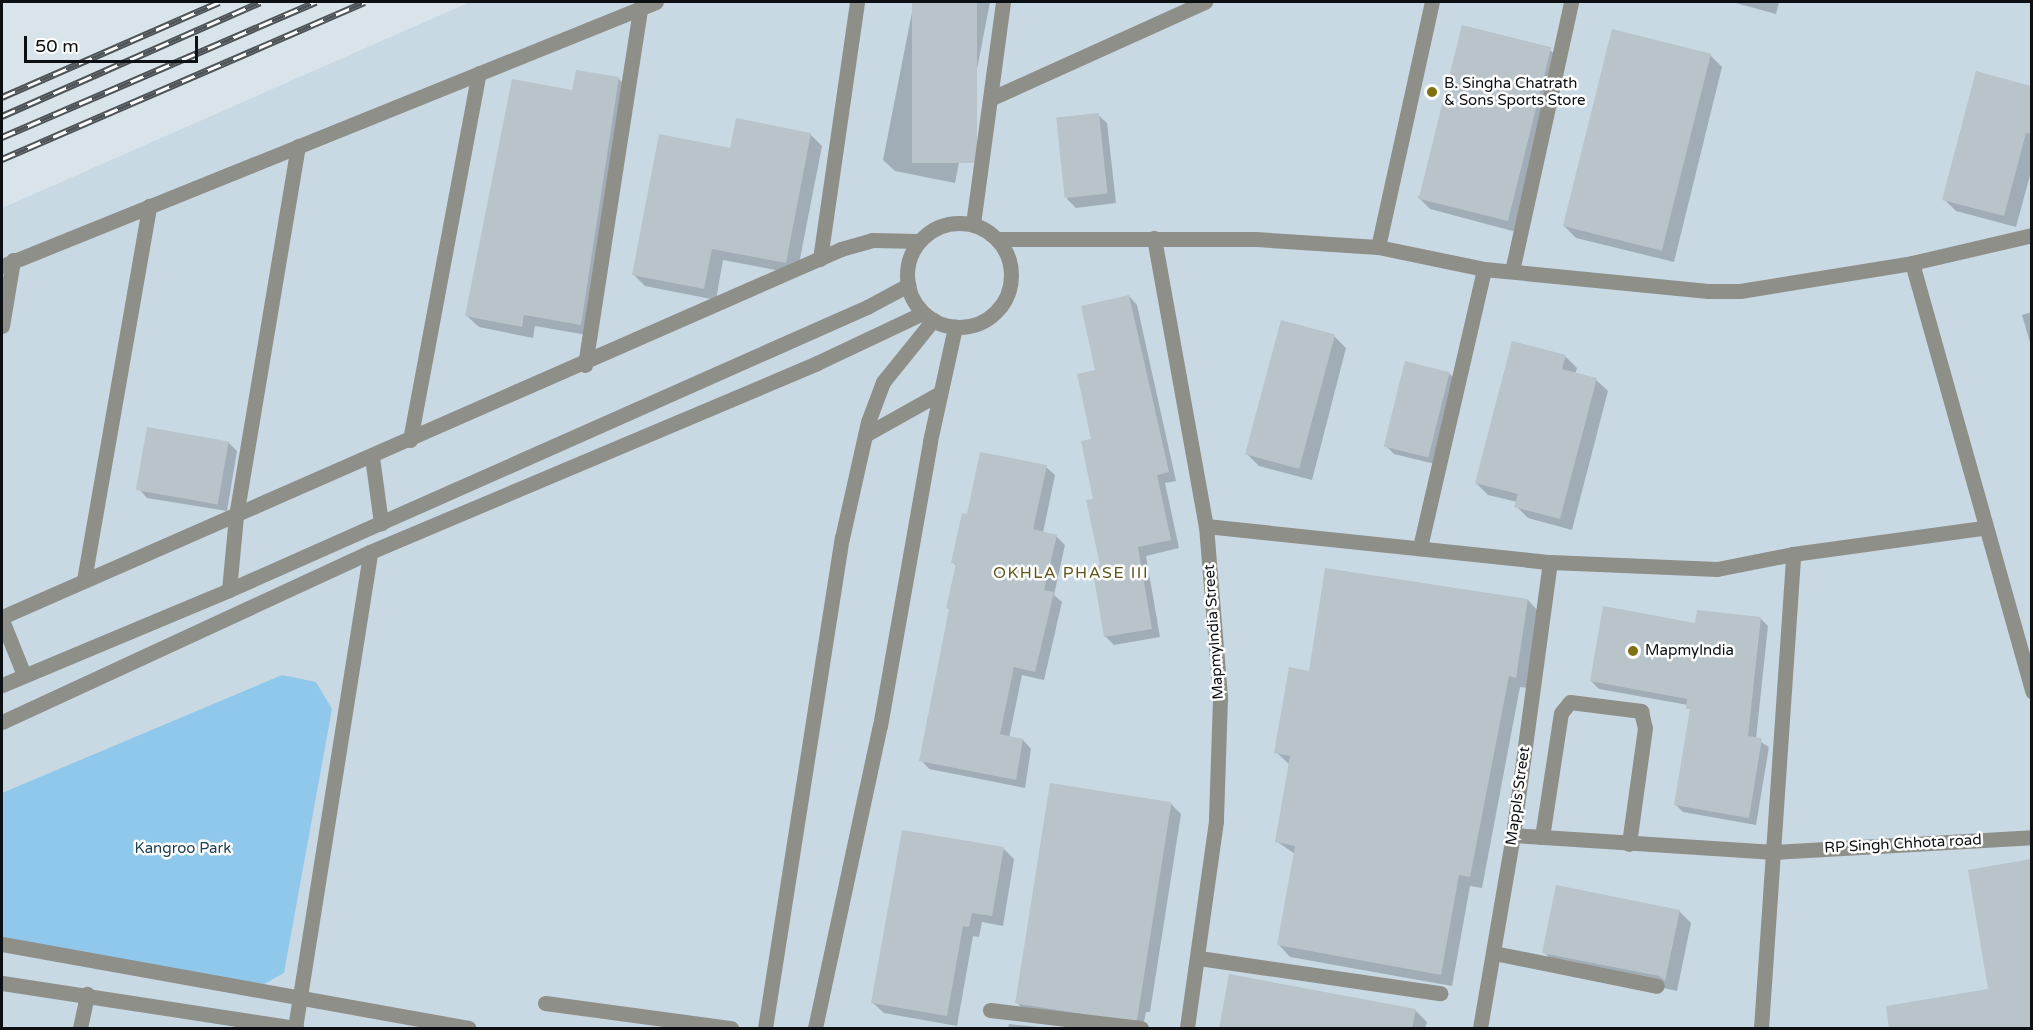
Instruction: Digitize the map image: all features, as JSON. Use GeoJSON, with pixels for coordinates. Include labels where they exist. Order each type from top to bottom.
{"type":"FeatureCollection","features":[{"type":"Feature","properties":{"kind":"street"},"geometry":{"type":"LineString","coordinates":[[2,326],[7,263],[656,2]]}},
{"type":"Feature","properties":{"kind":"street"},"geometry":{"type":"LineString","coordinates":[[820,259],[857,2]]}},
{"type":"Feature","properties":{"kind":"street"},"geometry":{"type":"LineString","coordinates":[[973,224],[992,98],[1003,2]]}},
{"type":"Feature","properties":{"kind":"street"},"geometry":{"type":"LineString","coordinates":[[992,98],[1205,2]]}},
{"type":"Feature","properties":{"kind":"street"},"geometry":{"type":"LineString","coordinates":[[1378,247],[1432,2]]}},
{"type":"Feature","properties":{"kind":"street"},"geometry":{"type":"LineString","coordinates":[[1512,271],[1571,2]]}},
{"type":"Feature","properties":{"kind":"street"},"geometry":{"type":"LineString","coordinates":[[585,365],[640,8]]}},
{"type":"Feature","properties":{"kind":"street"},"geometry":{"type":"LineString","coordinates":[[410,440],[479,73]]}},
{"type":"Feature","properties":{"kind":"street"},"geometry":{"type":"LineString","coordinates":[[230,590],[236,516],[298,146]]}},
{"type":"Feature","properties":{"kind":"street"},"geometry":{"type":"LineString","coordinates":[[84,580],[149,206]]}},
{"type":"Feature","properties":{"kind":"street"},"geometry":{"type":"LineString","coordinates":[[945,224],[973,224],[997,239],[1010,264],[1008,292],[992,316],[979,323],[955,327],[928,317],[908,285],[907,264],[919,242],[945,224]]}},
{"type":"Feature","properties":{"kind":"street"},"geometry":{"type":"LineString","coordinates":[[997,239],[1256,239],[1378,247],[1484,268],[1652,287],[1740,291],[1912,263],[2031,235]]}},
{"type":"Feature","properties":{"kind":"street","name":"MapmyIndia Street"},"geometry":{"type":"LineString","coordinates":[[1154,238],[1206,526],[1220,698],[1216,821],[1199,958],[1186,1029]]}},
{"type":"Feature","properties":{"kind":"street"},"geometry":{"type":"LineString","coordinates":[[24,675],[2,619],[84,580],[585,365],[820,259],[864,242],[919,242]]}},
{"type":"Feature","properties":{"kind":"street"},"geometry":{"type":"LineString","coordinates":[[1912,263],[1983,528],[2031,691]]}},
{"type":"Feature","properties":{"kind":"street"},"geometry":{"type":"LineString","coordinates":[[1420,547],[1484,268]]}},
{"type":"Feature","properties":{"kind":"street"},"geometry":{"type":"LineString","coordinates":[[2,685],[230,590],[867,307],[908,285]]}},
{"type":"Feature","properties":{"kind":"street"},"geometry":{"type":"LineString","coordinates":[[765,1029],[842,538],[865,435],[883,382],[928,317]]}},
{"type":"Feature","properties":{"kind":"street"},"geometry":{"type":"LineString","coordinates":[[2,722],[370,552],[928,317]]}},
{"type":"Feature","properties":{"kind":"street"},"geometry":{"type":"LineString","coordinates":[[815,1029],[880,726],[940,393],[955,327]]}},
{"type":"Feature","properties":{"kind":"street"},"geometry":{"type":"LineString","coordinates":[[865,435],[940,393]]}},
{"type":"Feature","properties":{"kind":"street"},"geometry":{"type":"LineString","coordinates":[[372,457],[381,523]]}},
{"type":"Feature","properties":{"kind":"street"},"geometry":{"type":"LineString","coordinates":[[1206,526],[1550,562],[1717,569],[1793,554],[1983,528]]}},
{"type":"Feature","properties":{"kind":"street"},"geometry":{"type":"LineString","coordinates":[[2,983],[87,994],[296,1028],[370,552]]}},
{"type":"Feature","properties":{"kind":"street"},"geometry":{"type":"LineString","coordinates":[[1761,1029],[1793,554]]}},
{"type":"Feature","properties":{"kind":"street","name":"Mappls Street"},"geometry":{"type":"LineString","coordinates":[[1480,1029],[1513,835],[1550,562]]}},
{"type":"Feature","properties":{"kind":"street"},"geometry":{"type":"LineString","coordinates":[[1542,837],[1561,713],[1570,702],[1641,711],[1645,728],[1629,844]]}},
{"type":"Feature","properties":{"kind":"street","name":"RP Singh Chhota road"},"geometry":{"type":"LineString","coordinates":[[1513,835],[1774,852],[2031,837]]}},
{"type":"Feature","properties":{"kind":"street"},"geometry":{"type":"LineString","coordinates":[[2,944],[468,1029]]}},
{"type":"Feature","properties":{"kind":"street"},"geometry":{"type":"LineString","coordinates":[[1494,953],[1657,986]]}},
{"type":"Feature","properties":{"kind":"street"},"geometry":{"type":"LineString","coordinates":[[1199,958],[1440,993]]}},
{"type":"Feature","properties":{"kind":"street"},"geometry":{"type":"LineString","coordinates":[[80,1029],[87,994]]}},
{"type":"Feature","properties":{"kind":"street"},"geometry":{"type":"LineString","coordinates":[[546,1003],[731,1029]]}},
{"type":"Feature","properties":{"kind":"street"},"geometry":{"type":"LineString","coordinates":[[990,1010],[1141,1029]]}},
{"type":"Feature","properties":{"kind":"shaded area"},"geometry":{"type":"Polygon","coordinates":[[[470,2],[2031,2],[2031,1028],[2,1028],[2,208],[470,2]]]}},
{"type":"Feature","properties":{"kind":"green space","name":"Kangroo Park"},"geometry":{"type":"Polygon","coordinates":[[[282,675],[316,682],[332,709],[284,973],[257,988],[2,937],[2,793],[282,675]]]}},
{"type":"Feature","properties":{"kind":"building"},"geometry":{"type":"Polygon","coordinates":[[[912,2],[977,2],[977,163],[912,163],[912,2]]]}},
{"type":"Feature","properties":{"kind":"building"},"geometry":{"type":"Polygon","coordinates":[[[1462,25],[1551,47],[1508,221],[1419,199],[1462,25]]]}},
{"type":"Feature","properties":{"kind":"building"},"geometry":{"type":"Polygon","coordinates":[[[1612,29],[1711,54],[1662,251],[1563,226],[1612,29]]]}},
{"type":"Feature","properties":{"kind":"building"},"geometry":{"type":"Polygon","coordinates":[[[576,70],[619,77],[581,325],[524,315],[522,327],[465,316],[512,79],[572,90],[576,70]]]}},
{"type":"Feature","properties":{"kind":"building"},"geometry":{"type":"Polygon","coordinates":[[[1976,71],[2031,86],[2031,134],[2026,133],[2004,216],[1942,200],[1976,71]]]}},
{"type":"Feature","properties":{"kind":"building"},"geometry":{"type":"Polygon","coordinates":[[[1099,113],[1107,194],[1065,198],[1056,117],[1099,113]]]}},
{"type":"Feature","properties":{"kind":"building"},"geometry":{"type":"Polygon","coordinates":[[[736,118],[811,133],[786,263],[712,249],[704,289],[632,275],[659,134],[730,148],[736,118]]]}},
{"type":"Feature","properties":{"kind":"building"},"geometry":{"type":"Polygon","coordinates":[[[1129,295],[1169,472],[1157,475],[1171,540],[1138,547],[1152,629],[1104,637],[1092,566],[1100,565],[1086,500],[1093,499],[1081,441],[1091,439],[1077,374],[1095,370],[1081,306],[1129,295]]]}},
{"type":"Feature","properties":{"kind":"building"},"geometry":{"type":"Polygon","coordinates":[[[1281,320],[1335,334],[1299,469],[1245,454],[1281,320]]]}},
{"type":"Feature","properties":{"kind":"building"},"geometry":{"type":"Polygon","coordinates":[[[1512,341],[1566,355],[1562,369],[1597,378],[1560,519],[1514,507],[1518,494],[1475,483],[1512,341]]]}},
{"type":"Feature","properties":{"kind":"building"},"geometry":{"type":"Polygon","coordinates":[[[1405,361],[1450,372],[1428,458],[1384,446],[1405,361]]]}},
{"type":"Feature","properties":{"kind":"building"},"geometry":{"type":"Polygon","coordinates":[[[147,427],[229,441],[218,504],[136,490],[147,427]]]}},
{"type":"Feature","properties":{"kind":"building"},"geometry":{"type":"Polygon","coordinates":[[[980,452],[1047,465],[1033,529],[1057,535],[1044,590],[1054,592],[1035,672],[1014,667],[1000,734],[1023,739],[1016,780],[919,761],[949,609],[946,608],[956,564],[951,563],[962,513],[967,514],[980,452]]]}},
{"type":"Feature","properties":{"kind":"building"},"geometry":{"type":"Polygon","coordinates":[[[1325,568],[1528,599],[1516,678],[1509,676],[1470,877],[1459,875],[1441,975],[1277,945],[1295,846],[1275,842],[1290,756],[1274,753],[1289,667],[1309,671],[1325,568]]]}},
{"type":"Feature","properties":{"kind":"building"},"geometry":{"type":"Polygon","coordinates":[[[1603,606],[1695,623],[1697,610],[1761,617],[1748,736],[1762,738],[1749,818],[1674,805],[1690,709],[1686,709],[1687,699],[1590,681],[1603,606]]]}},
{"type":"Feature","properties":{"kind":"building"},"geometry":{"type":"Polygon","coordinates":[[[1050,783],[1171,802],[1137,1022],[1015,1003],[1050,783]]]}},
{"type":"Feature","properties":{"kind":"building"},"geometry":{"type":"Polygon","coordinates":[[[902,830],[1004,847],[992,916],[972,913],[969,927],[963,926],[947,1016],[871,1003],[902,830]]]}},
{"type":"Feature","properties":{"kind":"building"},"geometry":{"type":"Polygon","coordinates":[[[2031,859],[2031,1029],[1889,1029],[1886,1006],[1988,989],[1968,870],[2031,859]]]}},
{"type":"Feature","properties":{"kind":"building"},"geometry":{"type":"Polygon","coordinates":[[[1556,885],[1680,910],[1665,981],[1659,976],[1542,953],[1556,885]]]}},
{"type":"Feature","properties":{"kind":"building"},"geometry":{"type":"Polygon","coordinates":[[[1229,974],[1416,1009],[1412,1029],[1219,1029],[1229,974]]]}},
{"type":"Feature","properties":{"kind":"railway"},"geometry":{"type":"LineString","coordinates":[[2,97],[219,2]]}},
{"type":"Feature","properties":{"kind":"railway"},"geometry":{"type":"LineString","coordinates":[[2,116],[260,2]]}},
{"type":"Feature","properties":{"kind":"railway"},"geometry":{"type":"LineString","coordinates":[[2,137],[316,2]]}},
{"type":"Feature","properties":{"kind":"railway"},"geometry":{"type":"LineString","coordinates":[[2,159],[364,2]]}},
{"type":"Feature","properties":{"kind":"place","name":"B. Singha Chatrath & Sons Sports Store"},"geometry":{"type":"Point","coordinates":[1432,92]}},
{"type":"Feature","properties":{"kind":"place","name":"MapmyIndia"},"geometry":{"type":"Point","coordinates":[1633,651]}},
{"type":"Feature","properties":{"kind":"district","name":"OKHLA PHASE III"},"geometry":{"type":"Point","coordinates":[1071,573]}}]}
